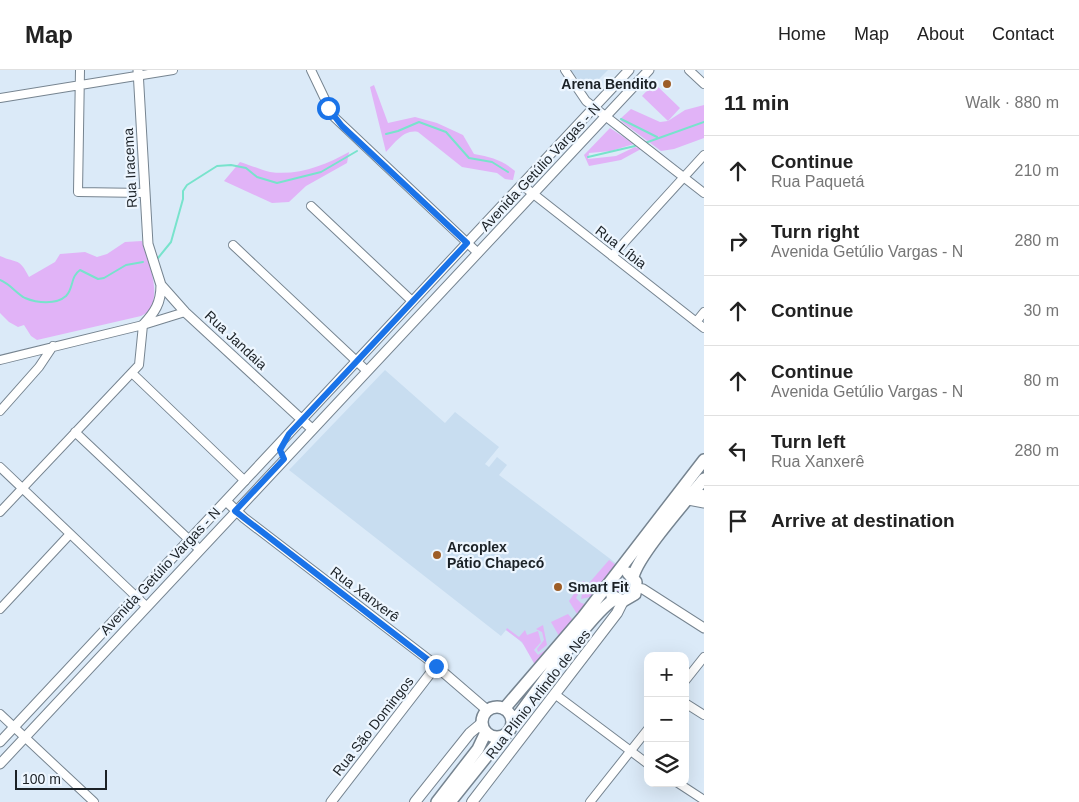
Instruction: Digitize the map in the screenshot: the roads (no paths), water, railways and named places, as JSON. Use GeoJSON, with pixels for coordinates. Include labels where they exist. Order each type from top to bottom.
{"type":"FeatureCollection","features":[{"type":"Feature","properties":{"kind":"main road"},"geometry":{"type":"LineString","coordinates":[[450,802],[502,737],[509,732],[512,724],[581,633],[604,606],[620,600],[630,599],[635,582],[634,571],[689,494],[704,460]]}},
{"type":"Feature","properties":{"kind":"main road"},"geometry":{"type":"LineString","coordinates":[[504,708],[618,573],[704,479]]}},
{"type":"Feature","properties":{"kind":"main road"},"geometry":{"type":"LineString","coordinates":[[618,573],[626,572],[635,582]]}},
{"type":"Feature","properties":{"kind":"main road"},"geometry":{"type":"LineString","coordinates":[[608,585],[610,593],[620,600]]}},
{"type":"Feature","properties":{"kind":"main road","name":"Rua Plínio Arlindo de Nes"},"geometry":{"type":"LineString","coordinates":[[472,802],[618,613],[620,600]]}},
{"type":"Feature","properties":{"kind":"main road"},"geometry":{"type":"LineString","coordinates":[[437,802],[478,749],[488,710],[495,707],[504,708],[510,715],[512,724]]}},
{"type":"Feature","properties":{"kind":"main road"},"geometry":{"type":"LineString","coordinates":[[484,728],[493,737],[502,737]]}},
{"type":"Feature","properties":{"kind":"main road"},"geometry":{"type":"LineString","coordinates":[[415,802],[470,733],[484,728]]}},
{"type":"Feature","properties":{"kind":"street"},"geometry":{"type":"LineString","coordinates":[[80,70],[78,192],[144,193]]}},
{"type":"Feature","properties":{"kind":"street"},"geometry":{"type":"LineString","coordinates":[[0,98],[138,74],[173,70]]}},
{"type":"Feature","properties":{"kind":"street"},"geometry":{"type":"LineString","coordinates":[[312,70],[333,116],[342,126],[478,254]]}},
{"type":"Feature","properties":{"kind":"street"},"geometry":{"type":"LineString","coordinates":[[565,70],[574,85],[605,117],[704,193]]}},
{"type":"Feature","properties":{"kind":"street","name":"Avenida Getúlio Vargas - N"},"geometry":{"type":"LineString","coordinates":[[0,742],[629,70]]}},
{"type":"Feature","properties":{"kind":"street","name":"Avenida Getúlio Vargas - N"},"geometry":{"type":"LineString","coordinates":[[0,764],[199,549],[649,70]]}},
{"type":"Feature","properties":{"kind":"street"},"geometry":{"type":"LineString","coordinates":[[689,70],[704,84]]}},
{"type":"Feature","properties":{"kind":"street","name":"Rua Iracema"},"geometry":{"type":"LineString","coordinates":[[138,74],[148,244],[154,263]]}},
{"type":"Feature","properties":{"kind":"street"},"geometry":{"type":"LineString","coordinates":[[612,256],[704,155]]}},
{"type":"Feature","properties":{"kind":"street","name":"Rua Líbia"},"geometry":{"type":"LineString","coordinates":[[522,185],[704,328]]}},
{"type":"Feature","properties":{"kind":"street"},"geometry":{"type":"LineString","coordinates":[[311,206],[412,301]]}},
{"type":"Feature","properties":{"kind":"street"},"geometry":{"type":"LineString","coordinates":[[233,245],[367,372]]}},
{"type":"Feature","properties":{"kind":"street","name":"Rua Jandaia"},"geometry":{"type":"LineString","coordinates":[[154,263],[162,285],[185,312],[312,429]]}},
{"type":"Feature","properties":{"kind":"street"},"geometry":{"type":"LineString","coordinates":[[0,512],[138,365],[143,325],[155,313],[161,298],[162,285]]}},
{"type":"Feature","properties":{"kind":"street"},"geometry":{"type":"LineString","coordinates":[[0,360],[143,325],[185,312]]}},
{"type":"Feature","properties":{"kind":"street"},"geometry":{"type":"LineString","coordinates":[[696,322],[704,312]]}},
{"type":"Feature","properties":{"kind":"street"},"geometry":{"type":"LineString","coordinates":[[0,411],[39,367],[53,346]]}},
{"type":"Feature","properties":{"kind":"street"},"geometry":{"type":"LineString","coordinates":[[132,373],[245,481]]}},
{"type":"Feature","properties":{"kind":"street"},"geometry":{"type":"LineString","coordinates":[[76,432],[199,549]]}},
{"type":"Feature","properties":{"kind":"street"},"geometry":{"type":"LineString","coordinates":[[284,459],[280,450],[289,434]]}},
{"type":"Feature","properties":{"kind":"street"},"geometry":{"type":"LineString","coordinates":[[0,467],[146,606]]}},
{"type":"Feature","properties":{"kind":"street"},"geometry":{"type":"LineString","coordinates":[[689,494],[704,503]]}},
{"type":"Feature","properties":{"kind":"street","name":"Rua Xanxerê"},"geometry":{"type":"LineString","coordinates":[[226,502],[235,511],[436,666],[488,710]]}},
{"type":"Feature","properties":{"kind":"street"},"geometry":{"type":"LineString","coordinates":[[0,609],[70,534]]}},
{"type":"Feature","properties":{"kind":"street"},"geometry":{"type":"LineString","coordinates":[[635,582],[704,628]]}},
{"type":"Feature","properties":{"kind":"street"},"geometry":{"type":"LineString","coordinates":[[689,676],[704,657]]}},
{"type":"Feature","properties":{"kind":"street","name":"Rua São Domingos"},"geometry":{"type":"LineString","coordinates":[[331,802],[436,666]]}},
{"type":"Feature","properties":{"kind":"street"},"geometry":{"type":"LineString","coordinates":[[556,695],[644,761]]}},
{"type":"Feature","properties":{"kind":"street"},"geometry":{"type":"LineString","coordinates":[[689,706],[704,715]]}},
{"type":"Feature","properties":{"kind":"street"},"geometry":{"type":"LineString","coordinates":[[0,714],[89,801]]}},
{"type":"Feature","properties":{"kind":"street"},"geometry":{"type":"LineString","coordinates":[[590,802],[644,733]]}},
{"type":"Feature","properties":{"kind":"street"},"geometry":{"type":"LineString","coordinates":[[684,787],[704,800]]}},
{"type":"Feature","properties":{"kind":"waterway"},"geometry":{"type":"LineString","coordinates":[[621,119],[657,137]]}},
{"type":"Feature","properties":{"kind":"waterway"},"geometry":{"type":"LineString","coordinates":[[386,134],[419,122],[446,132],[469,158],[492,162],[508,172]]}},
{"type":"Feature","properties":{"kind":"waterway"},"geometry":{"type":"LineString","coordinates":[[645,143],[704,122]]}},
{"type":"Feature","properties":{"kind":"waterway"},"geometry":{"type":"LineString","coordinates":[[588,157],[635,146]]}},
{"type":"Feature","properties":{"kind":"waterway"},"geometry":{"type":"LineString","coordinates":[[158,258],[171,242],[183,199],[183,191],[187,185],[217,166],[231,165],[246,168],[257,177],[277,183],[321,172],[357,151]]}},
{"type":"Feature","properties":{"kind":"waterway"},"geometry":{"type":"LineString","coordinates":[[0,280],[25,298],[41,302],[52,302],[66,296],[75,276],[80,270],[98,279],[104,278],[126,265],[143,262]]}},
{"type":"Feature","properties":{"kind":"place","name":"Arena Bendito"},"geometry":{"type":"Point","coordinates":[667,84]}},
{"type":"Feature","properties":{"kind":"place","name":"Arcoplex Pátio Chapecó"},"geometry":{"type":"Point","coordinates":[437,555]}},
{"type":"Feature","properties":{"kind":"place","name":"Smart Fit"},"geometry":{"type":"Point","coordinates":[558,587]}}]}
